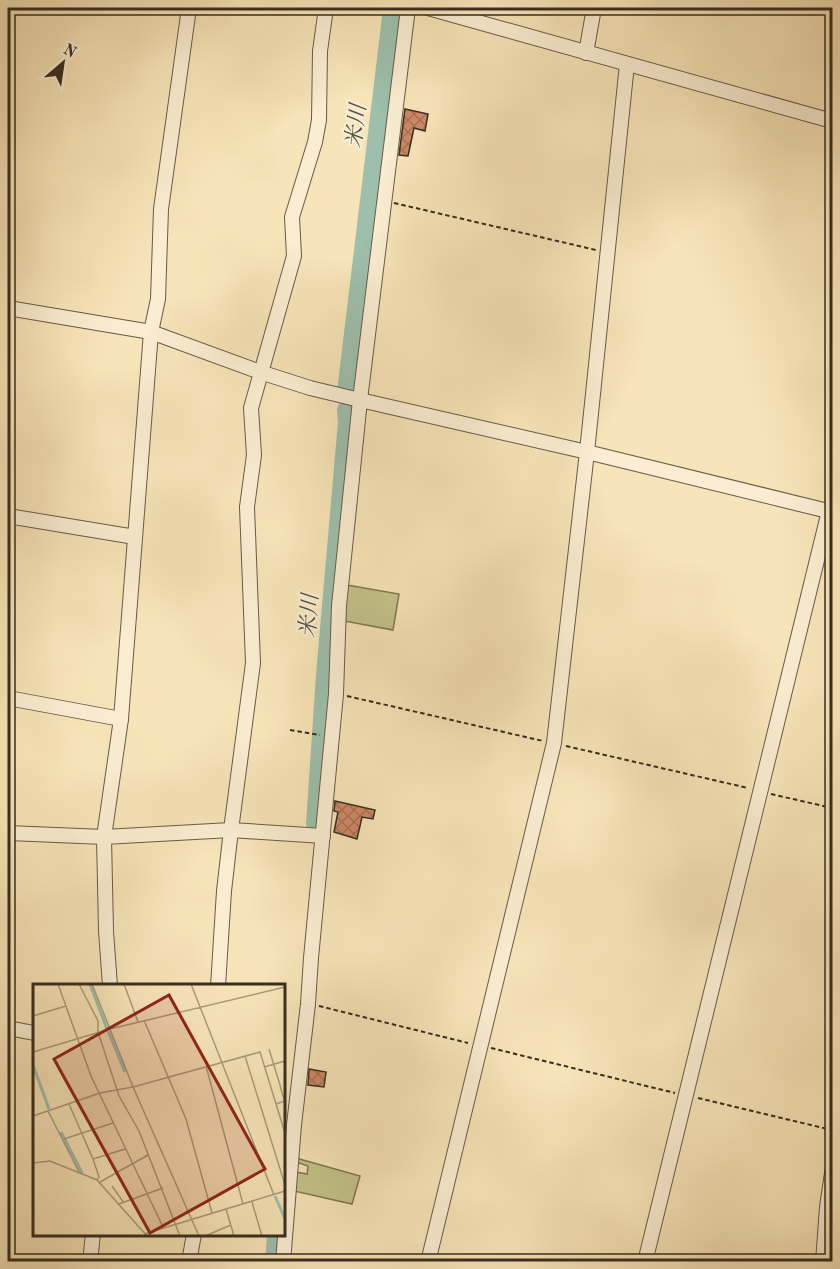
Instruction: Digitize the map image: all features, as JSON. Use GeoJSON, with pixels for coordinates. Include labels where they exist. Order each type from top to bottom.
{"type":"FeatureCollection","features":[{"type":"Feature","properties":{"kind":"street"},"geometry":{"type":"LineString","coordinates":[[110,984],[104,837],[121,719],[151,332],[158,299],[161,209],[189,8]]}},
{"type":"Feature","properties":{"kind":"street"},"geometry":{"type":"LineString","coordinates":[[218,984],[224,891],[253,663],[247,507],[254,455],[251,408],[294,256],[292,217],[315,142],[319,120],[320,51],[326,8]]}},
{"type":"Feature","properties":{"kind":"street"},"geometry":{"type":"LineString","coordinates":[[283,1262],[336,694],[339,606],[360,400],[408,8]]}},
{"type":"Feature","properties":{"kind":"street"},"geometry":{"type":"LineString","coordinates":[[428,8],[832,121]]}},
{"type":"Feature","properties":{"kind":"street"},"geometry":{"type":"LineString","coordinates":[[586,53],[594,8]]}},
{"type":"Feature","properties":{"kind":"street"},"geometry":{"type":"LineString","coordinates":[[428,1262],[554,743],[627,64]]}},
{"type":"Feature","properties":{"kind":"street"},"geometry":{"type":"LineString","coordinates":[[8,308],[151,332],[310,388],[587,452],[831,512],[759,791],[645,1262]]}},
{"type":"Feature","properties":{"kind":"street"},"geometry":{"type":"LineString","coordinates":[[8,516],[135,537]]}},
{"type":"Feature","properties":{"kind":"street"},"geometry":{"type":"LineString","coordinates":[[8,698],[121,719]]}},
{"type":"Feature","properties":{"kind":"street"},"geometry":{"type":"LineString","coordinates":[[8,833],[104,837],[231,830],[323,836]]}},
{"type":"Feature","properties":{"kind":"street"},"geometry":{"type":"LineString","coordinates":[[8,1029],[33,1033]]}},
{"type":"Feature","properties":{"kind":"street"},"geometry":{"type":"LineString","coordinates":[[823,1262],[832,1173]]}},
{"type":"Feature","properties":{"kind":"street"},"geometry":{"type":"LineString","coordinates":[[90,1262],[93,1236]]}},
{"type":"Feature","properties":{"kind":"street"},"geometry":{"type":"LineString","coordinates":[[189,1262],[194,1236]]}},
{"type":"Feature","properties":{"kind":"street"},"geometry":{"type":"LineString","coordinates":[[8,1261],[12,1262]]}},
{"type":"Feature","properties":{"kind":"path"},"geometry":{"type":"LineString","coordinates":[[386,201],[608,253]]}},
{"type":"Feature","properties":{"kind":"path"},"geometry":{"type":"LineString","coordinates":[[336,694],[832,808]]}},
{"type":"Feature","properties":{"kind":"path"},"geometry":{"type":"LineString","coordinates":[[290,730],[320,735]]}},
{"type":"Feature","properties":{"kind":"path"},"geometry":{"type":"LineString","coordinates":[[308,1004],[832,1130]]}},
{"type":"Feature","properties":{"kind":"shaded area"},"geometry":{"type":"Polygon","coordinates":[[[347,585],[399,594],[393,630],[344,621],[347,585]]]}},
{"type":"Feature","properties":{"kind":"shaded area"},"geometry":{"type":"Polygon","coordinates":[[[296,1158],[360,1176],[352,1204],[294,1191],[296,1172],[307,1174],[308,1166],[296,1162],[296,1158]]]}},
{"type":"Feature","properties":{"kind":"building"},"geometry":{"type":"Polygon","coordinates":[[[405,109],[428,114],[425,131],[414,128],[408,156],[399,155],[405,109]]]}},
{"type":"Feature","properties":{"kind":"building"},"geometry":{"type":"Polygon","coordinates":[[[335,801],[375,810],[373,819],[362,817],[357,839],[334,832],[338,812],[334,811],[335,801]]]}},
{"type":"Feature","properties":{"kind":"building"},"geometry":{"type":"Polygon","coordinates":[[[309,1069],[326,1072],[324,1087],[308,1085],[309,1069]]]}},
{"type":"Feature","properties":{"kind":"waterway","name":"米川"},"geometry":{"type":"LineString","coordinates":[[347,392],[393,9]]}},
{"type":"Feature","properties":{"kind":"waterway","name":"米川"},"geometry":{"type":"LineString","coordinates":[[316,824],[326,675],[348,422],[347,410]]}},
{"type":"Feature","properties":{"kind":"waterway","name":"米川"},"geometry":{"type":"LineString","coordinates":[[275,1262],[277,1236]]}}]}
